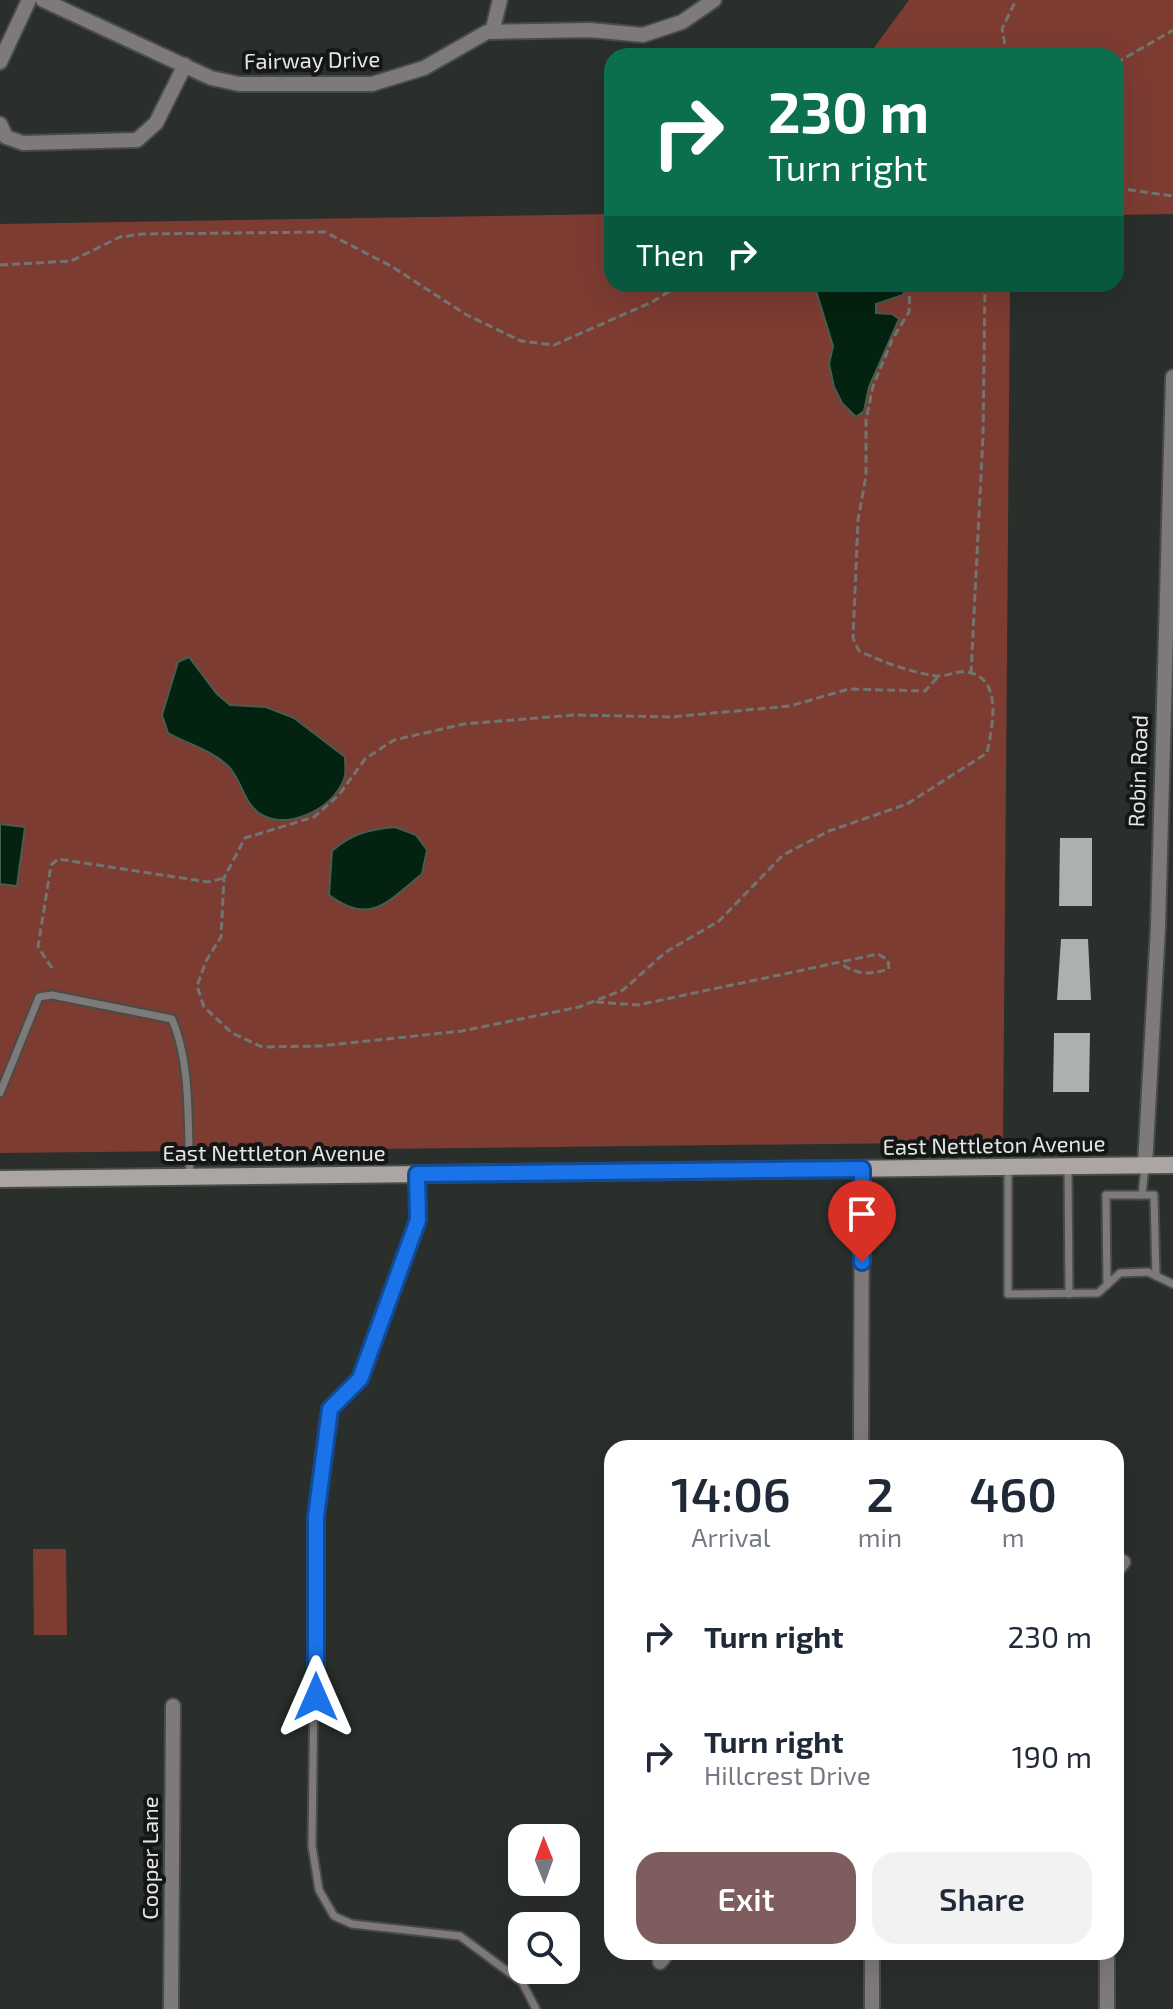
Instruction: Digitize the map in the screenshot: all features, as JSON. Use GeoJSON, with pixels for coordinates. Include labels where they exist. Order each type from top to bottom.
{"type":"FeatureCollection","features":[{"type":"Feature","properties":{"kind":"main road","name":"East Nettleton Avenue"},"geometry":{"type":"LineString","coordinates":[[0,1179],[1173,1165]]}},
{"type":"Feature","properties":{"kind":"street"},"geometry":{"type":"LineString","coordinates":[[0,62],[29,0]]}},
{"type":"Feature","properties":{"kind":"street","name":"Fairway Drive"},"geometry":{"type":"LineString","coordinates":[[43,0],[223,82],[239,84],[372,84],[424,68],[492,32]]}},
{"type":"Feature","properties":{"kind":"street"},"geometry":{"type":"LineString","coordinates":[[500,0],[500,10],[492,32],[590,30],[643,35],[682,22],[714,0]]}},
{"type":"Feature","properties":{"kind":"street"},"geometry":{"type":"LineString","coordinates":[[2,132],[23,143],[132,142],[156,133],[185,65]]}},
{"type":"Feature","properties":{"kind":"street","name":"Robin Road"},"geometry":{"type":"LineString","coordinates":[[1145,1166],[1165,926],[1173,377]]}},
{"type":"Feature","properties":{"kind":"street"},"geometry":{"type":"LineString","coordinates":[[861,1440],[862,1169]]}},
{"type":"Feature","properties":{"kind":"street","name":"Cooper Lane"},"geometry":{"type":"LineString","coordinates":[[171,2009],[173,1706]]}},
{"type":"Feature","properties":{"kind":"street"},"geometry":{"type":"LineString","coordinates":[[872,1960],[872,2009]]}},
{"type":"Feature","properties":{"kind":"street"},"geometry":{"type":"LineString","coordinates":[[1107,1960],[1107,2009]]}},
{"type":"Feature","properties":{"kind":"lane"},"geometry":{"type":"LineString","coordinates":[[0,1093],[39,997],[52,995],[172,1019],[182,1049],[190,1176]]}},
{"type":"Feature","properties":{"kind":"lane"},"geometry":{"type":"LineString","coordinates":[[1068,1166],[1069,1294]]}},
{"type":"Feature","properties":{"kind":"lane"},"geometry":{"type":"LineString","coordinates":[[1142,1195],[1145,1166]]}},
{"type":"Feature","properties":{"kind":"lane"},"geometry":{"type":"LineString","coordinates":[[1008,1167],[1008,1294],[1098,1293],[1120,1273],[1148,1272],[1173,1284]]}},
{"type":"Feature","properties":{"kind":"lane"},"geometry":{"type":"LineString","coordinates":[[417,1174],[418,1220],[360,1379],[330,1409],[321,1463],[316,1517],[312,1846],[319,1890],[334,1916],[352,1924],[460,1936],[522,1982],[536,2009]]}},
{"type":"Feature","properties":{"kind":"lane"},"geometry":{"type":"LineString","coordinates":[[1107,1285],[1106,1195],[1154,1195],[1156,1276]]}},
{"type":"Feature","properties":{"kind":"path"},"geometry":{"type":"LineString","coordinates":[[1006,48],[1002,29],[1016,0]]}},
{"type":"Feature","properties":{"kind":"path"},"geometry":{"type":"LineString","coordinates":[[1124,58],[1173,30]]}},
{"type":"Feature","properties":{"kind":"path"},"geometry":{"type":"LineString","coordinates":[[1124,189],[1173,196]]}},
{"type":"Feature","properties":{"kind":"path"},"geometry":{"type":"LineString","coordinates":[[0,265],[71,261],[120,237],[142,234],[325,232],[391,266],[465,314],[521,341],[554,345],[668,292]]}},
{"type":"Feature","properties":{"kind":"path"},"geometry":{"type":"LineString","coordinates":[[910,292],[909,312],[893,338],[873,386],[866,420],[866,476],[858,520],[853,638],[859,651],[887,663],[939,676],[965,671],[979,677],[992,694],[993,722],[987,753],[907,804],[829,831],[783,855],[719,921],[666,952],[623,990],[592,1002],[462,1031],[320,1046],[262,1047],[232,1033],[204,1007],[197,986],[206,961],[221,937],[224,878],[245,838],[314,817],[339,795],[365,759],[394,740],[464,724],[574,715],[670,717],[790,706],[849,689],[925,691],[939,676]]}},
{"type":"Feature","properties":{"kind":"path"},"geometry":{"type":"LineString","coordinates":[[971,674],[982,449],[985,292]]}},
{"type":"Feature","properties":{"kind":"path"},"geometry":{"type":"LineString","coordinates":[[52,968],[38,947],[51,865],[58,859],[208,882],[224,878]]}},
{"type":"Feature","properties":{"kind":"path"},"geometry":{"type":"LineString","coordinates":[[592,1002],[638,1005],[878,954],[888,960],[889,969],[874,974],[853,972],[840,963]]}},
{"type":"Feature","properties":{"kind":"shaded area"},"geometry":{"type":"Polygon","coordinates":[[[909,0],[1173,0],[1173,214],[1124,215],[1124,48],[874,48],[909,0]]]}},
{"type":"Feature","properties":{"kind":"shaded area"},"geometry":{"type":"Polygon","coordinates":[[[604,214],[604,292],[1010,292],[1003,1142],[0,1153],[0,224],[604,214]]]}},
{"type":"Feature","properties":{"kind":"shaded area"},"geometry":{"type":"Polygon","coordinates":[[[816,292],[904,292],[876,304],[876,313],[892,314],[899,319],[869,387],[864,411],[856,417],[842,403],[834,387],[829,364],[833,346],[816,292]]]}},
{"type":"Feature","properties":{"kind":"shaded area"},"geometry":{"type":"Polygon","coordinates":[[[189,657],[217,694],[230,705],[266,707],[294,718],[345,757],[345,776],[333,797],[323,806],[300,817],[275,820],[264,816],[247,800],[233,772],[222,760],[168,733],[162,715],[178,662],[189,657]]]}},
{"type":"Feature","properties":{"kind":"shaded area"},"geometry":{"type":"Polygon","coordinates":[[[0,824],[25,827],[17,886],[0,884],[0,824]]]}},
{"type":"Feature","properties":{"kind":"shaded area"},"geometry":{"type":"Polygon","coordinates":[[[395,827],[416,835],[427,850],[422,874],[378,907],[356,909],[329,895],[332,851],[361,833],[395,827]]]}},
{"type":"Feature","properties":{"kind":"shaded area"},"geometry":{"type":"Polygon","coordinates":[[[33,1549],[66,1549],[67,1635],[34,1635],[33,1549]]]}},
{"type":"Feature","properties":{"kind":"building"},"geometry":{"type":"Polygon","coordinates":[[[1060,838],[1092,838],[1092,906],[1059,906],[1060,838]]]}},
{"type":"Feature","properties":{"kind":"building"},"geometry":{"type":"Polygon","coordinates":[[[1061,939],[1088,939],[1091,1000],[1057,1000],[1061,939]]]}},
{"type":"Feature","properties":{"kind":"building"},"geometry":{"type":"Polygon","coordinates":[[[1054,1033],[1090,1033],[1089,1092],[1053,1092],[1054,1033]]]}},
{"type":"Feature","properties":{"kind":"route"},"geometry":{"type":"LineString","coordinates":[[316,1697],[316,1517],[330,1409],[360,1379],[418,1220],[417,1174],[862,1169],[862,1262]]}}]}
